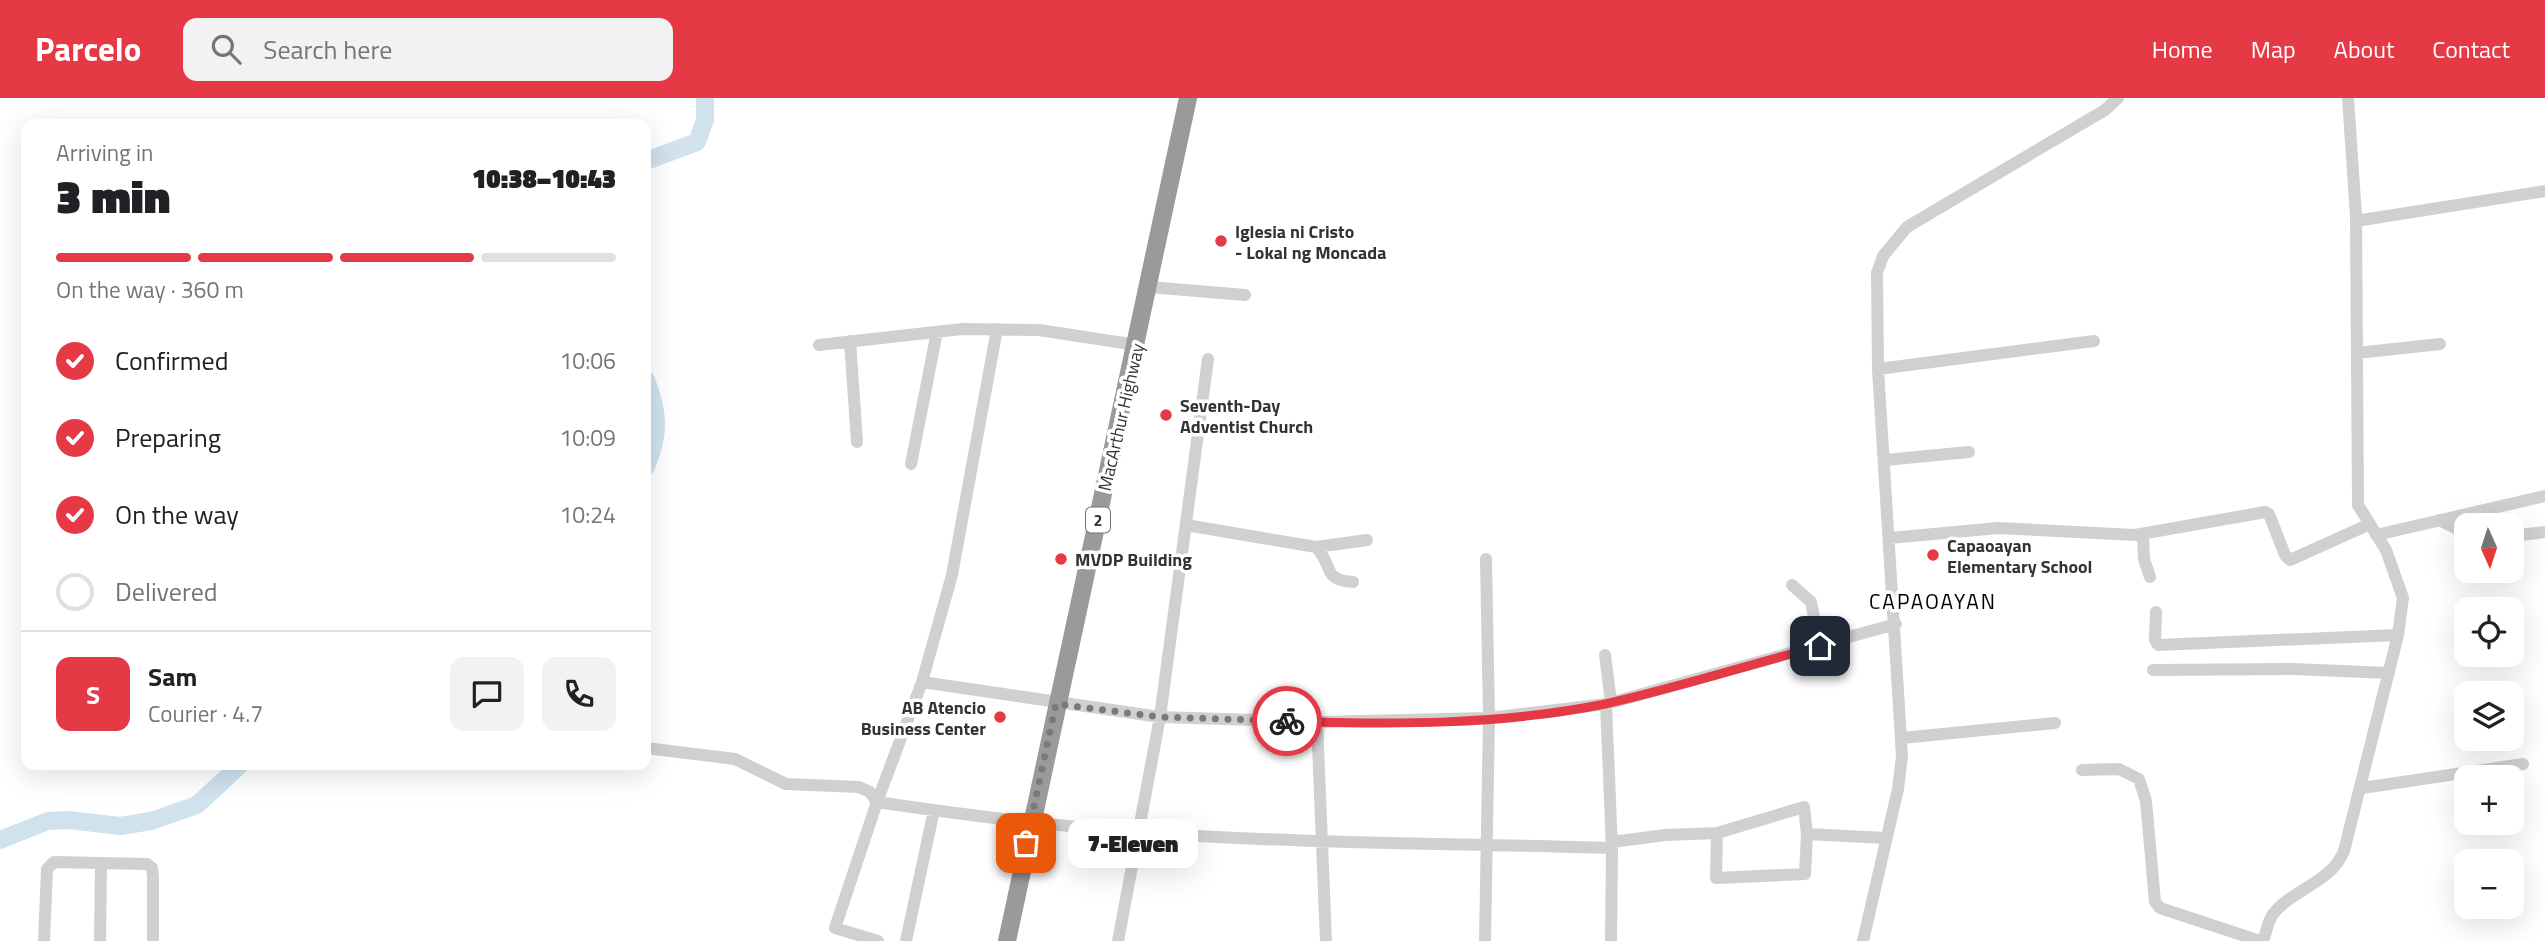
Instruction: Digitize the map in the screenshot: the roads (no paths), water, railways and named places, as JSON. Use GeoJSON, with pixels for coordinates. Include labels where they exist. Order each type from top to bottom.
{"type":"FeatureCollection","features":[{"type":"Feature","properties":{"kind":"highway","name":"MacArthur Highway"},"geometry":{"type":"LineString","coordinates":[[1007,941],[1188,98]]}},
{"type":"Feature","properties":{"kind":"street"},"geometry":{"type":"LineString","coordinates":[[1863,941],[1898,789],[1902,738],[1878,369],[1878,267],[1900,233],[2105,110],[2118,98]]}},
{"type":"Feature","properties":{"kind":"street"},"geometry":{"type":"LineString","coordinates":[[2082,770],[2119,769],[2139,779],[2146,801],[2155,902],[2160,908],[2262,941],[2272,916],[2284,904],[2333,871],[2340,861],[2362,788],[2398,635],[2403,598],[2386,550],[2358,505],[2356,221],[2348,98]]}},
{"type":"Feature","properties":{"kind":"street"},"geometry":{"type":"LineString","coordinates":[[2356,221],[2545,191]]}},
{"type":"Feature","properties":{"kind":"street"},"geometry":{"type":"LineString","coordinates":[[1149,287],[1245,296]]}},
{"type":"Feature","properties":{"kind":"street"},"geometry":{"type":"LineString","coordinates":[[831,941],[877,802],[922,682],[952,575],[997,329]]}},
{"type":"Feature","properties":{"kind":"street"},"geometry":{"type":"LineString","coordinates":[[819,345],[937,332],[997,329],[1040,330],[1137,345]]}},
{"type":"Feature","properties":{"kind":"street"},"geometry":{"type":"LineString","coordinates":[[911,464],[937,332]]}},
{"type":"Feature","properties":{"kind":"street"},"geometry":{"type":"LineString","coordinates":[[850,341],[857,442]]}},
{"type":"Feature","properties":{"kind":"street"},"geometry":{"type":"LineString","coordinates":[[1878,369],[2094,341]]}},
{"type":"Feature","properties":{"kind":"street"},"geometry":{"type":"LineString","coordinates":[[2357,353],[2440,344]]}},
{"type":"Feature","properties":{"kind":"street"},"geometry":{"type":"LineString","coordinates":[[1118,941],[1160,717],[1209,359]]}},
{"type":"Feature","properties":{"kind":"street"},"geometry":{"type":"LineString","coordinates":[[1885,460],[1969,452]]}},
{"type":"Feature","properties":{"kind":"street"},"geometry":{"type":"LineString","coordinates":[[1890,538],[1998,528],[2143,535],[2265,512],[2269,514],[2285,555],[2290,560],[2373,530],[2439,520],[2545,496]]}},
{"type":"Feature","properties":{"kind":"street"},"geometry":{"type":"LineString","coordinates":[[2439,520],[2454,527]]}},
{"type":"Feature","properties":{"kind":"street"},"geometry":{"type":"LineString","coordinates":[[1186,525],[1316,547],[1367,540]]}},
{"type":"Feature","properties":{"kind":"street"},"geometry":{"type":"LineString","coordinates":[[2524,535],[2545,532]]}},
{"type":"Feature","properties":{"kind":"street"},"geometry":{"type":"LineString","coordinates":[[2143,535],[2144,559],[2150,577]]}},
{"type":"Feature","properties":{"kind":"street"},"geometry":{"type":"LineString","coordinates":[[1316,547],[1322,553],[1329,574],[1340,581],[1353,582]]}},
{"type":"Feature","properties":{"kind":"street"},"geometry":{"type":"LineString","coordinates":[[1485,941],[1489,718],[1486,559]]}},
{"type":"Feature","properties":{"kind":"street"},"geometry":{"type":"LineString","coordinates":[[1792,585],[1811,602],[1820,646]]}},
{"type":"Feature","properties":{"kind":"street"},"geometry":{"type":"LineString","coordinates":[[2156,612],[2154,640],[2158,645],[2398,635]]}},
{"type":"Feature","properties":{"kind":"street"},"geometry":{"type":"LineString","coordinates":[[922,682],[1056,704],[1160,717],[1317,722],[1489,718],[1609,703],[1896,624]]}},
{"type":"Feature","properties":{"kind":"street"},"geometry":{"type":"LineString","coordinates":[[1605,654],[1609,703],[1612,845],[1611,941]]}},
{"type":"Feature","properties":{"kind":"street"},"geometry":{"type":"LineString","coordinates":[[2153,670],[2293,669],[2389,673]]}},
{"type":"Feature","properties":{"kind":"street"},"geometry":{"type":"LineString","coordinates":[[1317,722],[1326,941]]}},
{"type":"Feature","properties":{"kind":"street"},"geometry":{"type":"LineString","coordinates":[[1902,738],[2055,723]]}},
{"type":"Feature","properties":{"kind":"street"},"geometry":{"type":"LineString","coordinates":[[651,749],[735,759],[786,784],[859,788],[870,792],[877,802],[1140,832],[1322,841],[1612,845],[1665,835],[1717,833],[1804,807],[1807,834],[1805,874],[1719,879],[1715,875],[1717,833]]}},
{"type":"Feature","properties":{"kind":"street"},"geometry":{"type":"LineString","coordinates":[[2362,788],[2524,764]]}},
{"type":"Feature","properties":{"kind":"street"},"geometry":{"type":"LineString","coordinates":[[906,941],[934,810]]}},
{"type":"Feature","properties":{"kind":"street"},"geometry":{"type":"LineString","coordinates":[[1807,834],[1885,838]]}},
{"type":"Feature","properties":{"kind":"street"},"geometry":{"type":"LineString","coordinates":[[44,941],[49,865],[101,863],[147,864],[152,868],[153,941]]}},
{"type":"Feature","properties":{"kind":"street"},"geometry":{"type":"LineString","coordinates":[[100,941],[101,863]]}},
{"type":"Feature","properties":{"kind":"street"},"geometry":{"type":"LineString","coordinates":[[835,928],[878,941]]}},
{"type":"Feature","properties":{"kind":"waterway"},"geometry":{"type":"LineString","coordinates":[[651,159],[697,142],[705,120],[705,98]]}},
{"type":"Feature","properties":{"kind":"waterway"},"geometry":{"type":"LineString","coordinates":[[651,396],[656,424],[651,453]]}},
{"type":"Feature","properties":{"kind":"waterway"},"geometry":{"type":"LineString","coordinates":[[0,840],[48,821],[69,820],[120,826],[151,821],[197,805],[235,770]]}},
{"type":"Feature","properties":{"kind":"place","name":"Iglesia ni Cristo - Lokal ng Moncada"},"geometry":{"type":"Point","coordinates":[1221,241]}},
{"type":"Feature","properties":{"kind":"place","name":"Seventh-Day Adventist Church"},"geometry":{"type":"Point","coordinates":[1166,415]}},
{"type":"Feature","properties":{"kind":"place","name":"Capaoayan Elementary School"},"geometry":{"type":"Point","coordinates":[1933,555]}},
{"type":"Feature","properties":{"kind":"place","name":"MVDP Building"},"geometry":{"type":"Point","coordinates":[1061,559]}},
{"type":"Feature","properties":{"kind":"place","name":"AB Atencio Business Center"},"geometry":{"type":"Point","coordinates":[1000,717]}},
{"type":"Feature","properties":{"kind":"place","name":"7-Eleven"},"geometry":{"type":"Point","coordinates":[1026,843]}},
{"type":"Feature","properties":{"kind":"district","name":"CAPAOAYAN"},"geometry":{"type":"Point","coordinates":[1933,601]}}]}
